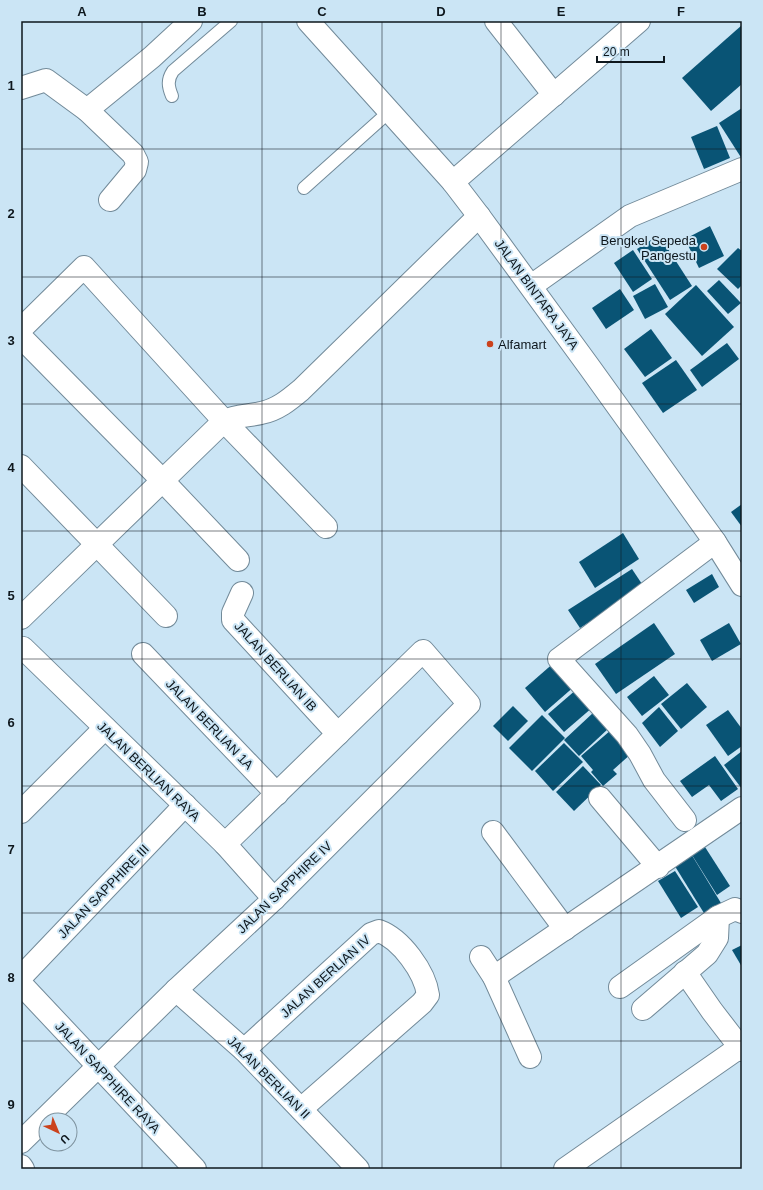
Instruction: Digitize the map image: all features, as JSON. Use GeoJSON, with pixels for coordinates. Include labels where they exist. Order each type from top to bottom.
{"type":"FeatureCollection","features":[{"type":"Feature","properties":{"kind":"street"},"geometry":{"type":"LineString","coordinates":[[87,110],[152,58],[191,21]]}},
{"type":"Feature","properties":{"kind":"street","name":"JALAN BINTARA JAYA"},"geometry":{"type":"LineString","coordinates":[[308,21],[453,182],[531,286],[715,542],[742,585]]}},
{"type":"Feature","properties":{"kind":"street"},"geometry":{"type":"LineString","coordinates":[[496,21],[554,94]]}},
{"type":"Feature","properties":{"kind":"street"},"geometry":{"type":"LineString","coordinates":[[453,182],[639,21]]}},
{"type":"Feature","properties":{"kind":"street"},"geometry":{"type":"LineString","coordinates":[[21,88],[46,80],[87,110],[133,154],[137,162],[135,170],[110,200]]}},
{"type":"Feature","properties":{"kind":"street"},"geometry":{"type":"LineString","coordinates":[[531,286],[630,216],[742,169]]}},
{"type":"Feature","properties":{"kind":"street"},"geometry":{"type":"LineString","coordinates":[[23,611],[98,544],[224,421],[276,408],[301,390],[479,216]]}},
{"type":"Feature","properties":{"kind":"street"},"geometry":{"type":"LineString","coordinates":[[21,328],[84,267],[224,421],[326,527]]}},
{"type":"Feature","properties":{"kind":"street"},"geometry":{"type":"LineString","coordinates":[[21,337],[162,480],[238,560]]}},
{"type":"Feature","properties":{"kind":"street"},"geometry":{"type":"LineString","coordinates":[[21,466],[166,616]]}},
{"type":"Feature","properties":{"kind":"street"},"geometry":{"type":"LineString","coordinates":[[685,820],[654,780],[640,754],[627,736],[559,659],[715,542]]}},
{"type":"Feature","properties":{"kind":"street","name":"JALAN BERLIAN IB"},"geometry":{"type":"LineString","coordinates":[[242,593],[233,613],[233,620],[338,734]]}},
{"type":"Feature","properties":{"kind":"street","name":"JALAN BERLIAN RAYA"},"geometry":{"type":"LineString","coordinates":[[21,649],[23,648],[225,844],[274,899]]}},
{"type":"Feature","properties":{"kind":"street","name":"JALAN SAPPHIRE IV"},"geometry":{"type":"LineString","coordinates":[[21,1142],[176,990],[274,899],[469,704],[423,651],[338,734]]}},
{"type":"Feature","properties":{"kind":"street","name":"JALAN BERLIAN 1A"},"geometry":{"type":"LineString","coordinates":[[143,654],[277,794]]}},
{"type":"Feature","properties":{"kind":"street"},"geometry":{"type":"LineString","coordinates":[[21,812],[105,728]]}},
{"type":"Feature","properties":{"kind":"street"},"geometry":{"type":"LineString","coordinates":[[225,844],[338,734]]}},
{"type":"Feature","properties":{"kind":"street"},"geometry":{"type":"LineString","coordinates":[[600,798],[658,867]]}},
{"type":"Feature","properties":{"kind":"street","name":"JALAN SAPPHIRE III"},"geometry":{"type":"LineString","coordinates":[[21,977],[185,805]]}},
{"type":"Feature","properties":{"kind":"street"},"geometry":{"type":"LineString","coordinates":[[494,977],[658,867],[742,808]]}},
{"type":"Feature","properties":{"kind":"street"},"geometry":{"type":"LineString","coordinates":[[493,832],[565,929]]}},
{"type":"Feature","properties":{"kind":"street"},"geometry":{"type":"LineString","coordinates":[[620,987],[718,917],[735,909],[742,912]]}},
{"type":"Feature","properties":{"kind":"street"},"geometry":{"type":"LineString","coordinates":[[643,1009],[707,954],[717,938],[718,917]]}},
{"type":"Feature","properties":{"kind":"street","name":"JALAN BERLIAN IV"},"geometry":{"type":"LineString","coordinates":[[244,1050],[371,934],[379,931],[387,934],[407,952],[427,983],[428,994],[422,1002],[301,1109]]}},
{"type":"Feature","properties":{"kind":"street"},"geometry":{"type":"LineString","coordinates":[[481,957],[494,977],[530,1057]]}},
{"type":"Feature","properties":{"kind":"street"},"geometry":{"type":"LineString","coordinates":[[565,1169],[741,1048],[712,1011],[685,972]]}},
{"type":"Feature","properties":{"kind":"street","name":"JALAN SAPPHIRE RAYA"},"geometry":{"type":"LineString","coordinates":[[21,984],[98,1068],[195,1169]]}},
{"type":"Feature","properties":{"kind":"street","name":"JALAN BERLIAN II"},"geometry":{"type":"LineString","coordinates":[[176,990],[244,1050],[358,1169]]}},
{"type":"Feature","properties":{"kind":"lane"},"geometry":{"type":"LineString","coordinates":[[172,96],[168,85],[168,78],[173,71],[231,21]]}},
{"type":"Feature","properties":{"kind":"lane"},"geometry":{"type":"LineString","coordinates":[[304,188],[390,111]]}},
{"type":"Feature","properties":{"kind":"building"},"geometry":{"type":"Polygon","coordinates":[[[742,25],[742,84],[711,111],[682,78],[742,25]]]}},
{"type":"Feature","properties":{"kind":"building"},"geometry":{"type":"Polygon","coordinates":[[[742,108],[742,159],[719,123],[742,108]]]}},
{"type":"Feature","properties":{"kind":"building"},"geometry":{"type":"Polygon","coordinates":[[[717,126],[730,158],[704,169],[691,137],[717,126]]]}},
{"type":"Feature","properties":{"kind":"building","name":"Bengkel Sepeda Pangestu"},"geometry":{"type":"Polygon","coordinates":[[[710,226],[724,256],[699,268],[685,239],[710,226]]]}},
{"type":"Feature","properties":{"kind":"building"},"geometry":{"type":"Polygon","coordinates":[[[659,235],[692,286],[670,300],[637,249],[659,235]]]}},
{"type":"Feature","properties":{"kind":"building"},"geometry":{"type":"Polygon","coordinates":[[[738,248],[742,251],[742,285],[738,289],[717,269],[738,248]]]}},
{"type":"Feature","properties":{"kind":"building"},"geometry":{"type":"Polygon","coordinates":[[[633,250],[652,279],[633,292],[614,263],[633,250]]]}},
{"type":"Feature","properties":{"kind":"building"},"geometry":{"type":"Polygon","coordinates":[[[719,280],[741,303],[728,314],[707,291],[719,280]]]}},
{"type":"Feature","properties":{"kind":"building"},"geometry":{"type":"Polygon","coordinates":[[[655,284],[668,307],[645,319],[633,296],[655,284]]]}},
{"type":"Feature","properties":{"kind":"building"},"geometry":{"type":"Polygon","coordinates":[[[696,285],[734,327],[702,356],[665,314],[696,285]]]}},
{"type":"Feature","properties":{"kind":"building"},"geometry":{"type":"Polygon","coordinates":[[[620,289],[634,310],[606,329],[592,308],[620,289]]]}},
{"type":"Feature","properties":{"kind":"building"},"geometry":{"type":"Polygon","coordinates":[[[651,329],[672,358],[645,377],[624,349],[651,329]]]}},
{"type":"Feature","properties":{"kind":"building"},"geometry":{"type":"Polygon","coordinates":[[[727,343],[739,359],[702,387],[690,370],[727,343]]]}},
{"type":"Feature","properties":{"kind":"building"},"geometry":{"type":"Polygon","coordinates":[[[676,360],[697,390],[663,413],[642,383],[676,360]]]}},
{"type":"Feature","properties":{"kind":"building"},"geometry":{"type":"Polygon","coordinates":[[[742,504],[742,527],[731,512],[742,504]]]}},
{"type":"Feature","properties":{"kind":"building"},"geometry":{"type":"Polygon","coordinates":[[[623,533],[639,559],[595,588],[579,562],[623,533]]]}},
{"type":"Feature","properties":{"kind":"building"},"geometry":{"type":"Polygon","coordinates":[[[632,569],[644,587],[580,628],[568,610],[632,569]]]}},
{"type":"Feature","properties":{"kind":"building"},"geometry":{"type":"Polygon","coordinates":[[[712,574],[719,587],[694,603],[686,590],[712,574]]]}},
{"type":"Feature","properties":{"kind":"building"},"geometry":{"type":"Polygon","coordinates":[[[654,623],[675,654],[616,694],[595,664],[654,623]]]}},
{"type":"Feature","properties":{"kind":"building"},"geometry":{"type":"Polygon","coordinates":[[[729,623],[741,644],[712,661],[700,640],[729,623]]]}},
{"type":"Feature","properties":{"kind":"building"},"geometry":{"type":"Polygon","coordinates":[[[556,661],[576,685],[545,712],[525,688],[556,661]]]}},
{"type":"Feature","properties":{"kind":"building"},"geometry":{"type":"Polygon","coordinates":[[[654,676],[669,695],[642,716],[627,697],[654,676]]]}},
{"type":"Feature","properties":{"kind":"building"},"geometry":{"type":"Polygon","coordinates":[[[687,683],[707,707],[681,729],[661,704],[687,683]]]}},
{"type":"Feature","properties":{"kind":"building"},"geometry":{"type":"Polygon","coordinates":[[[577,689],[593,707],[564,732],[548,714],[577,689]]]}},
{"type":"Feature","properties":{"kind":"building"},"geometry":{"type":"Polygon","coordinates":[[[513,706],[528,721],[508,741],[493,726],[513,706]]]}},
{"type":"Feature","properties":{"kind":"building"},"geometry":{"type":"Polygon","coordinates":[[[659,707],[678,731],[660,747],[642,723],[659,707]]]}},
{"type":"Feature","properties":{"kind":"building"},"geometry":{"type":"Polygon","coordinates":[[[728,710],[742,729],[742,746],[728,756],[706,725],[728,710]]]}},
{"type":"Feature","properties":{"kind":"building"},"geometry":{"type":"Polygon","coordinates":[[[594,712],[609,728],[579,756],[564,740],[594,712]]]}},
{"type":"Feature","properties":{"kind":"building"},"geometry":{"type":"Polygon","coordinates":[[[542,715],[565,738],[532,771],[509,748],[542,715]]]}},
{"type":"Feature","properties":{"kind":"building"},"geometry":{"type":"Polygon","coordinates":[[[611,730],[632,753],[613,770],[617,774],[603,786],[591,772],[593,770],[581,756],[611,730]]]}},
{"type":"Feature","properties":{"kind":"building"},"geometry":{"type":"Polygon","coordinates":[[[564,743],[583,762],[553,791],[535,771],[564,743]]]}},
{"type":"Feature","properties":{"kind":"building"},"geometry":{"type":"Polygon","coordinates":[[[742,751],[742,789],[724,765],[742,751]]]}},
{"type":"Feature","properties":{"kind":"building"},"geometry":{"type":"Polygon","coordinates":[[[715,756],[738,789],[721,801],[709,785],[692,797],[680,781],[715,756]]]}},
{"type":"Feature","properties":{"kind":"building"},"geometry":{"type":"Polygon","coordinates":[[[583,766],[601,785],[574,811],[556,792],[583,766]]]}},
{"type":"Feature","properties":{"kind":"building"},"geometry":{"type":"Polygon","coordinates":[[[705,847],[730,886],[717,895],[692,855],[705,847]]]}},
{"type":"Feature","properties":{"kind":"building"},"geometry":{"type":"Polygon","coordinates":[[[690,852],[724,908],[707,918],[673,863],[690,852]]]}},
{"type":"Feature","properties":{"kind":"building"},"geometry":{"type":"Polygon","coordinates":[[[675,871],[698,907],[681,918],[658,881],[675,871]]]}},
{"type":"Feature","properties":{"kind":"building"},"geometry":{"type":"Polygon","coordinates":[[[742,945],[742,967],[732,950],[742,945]]]}},
{"type":"Feature","properties":{"kind":"place","name":"Bengkel Sepeda Pangestu"},"geometry":{"type":"Point","coordinates":[704,247]}},
{"type":"Feature","properties":{"kind":"place","name":"Alfamart"},"geometry":{"type":"Point","coordinates":[490,344]}}]}
